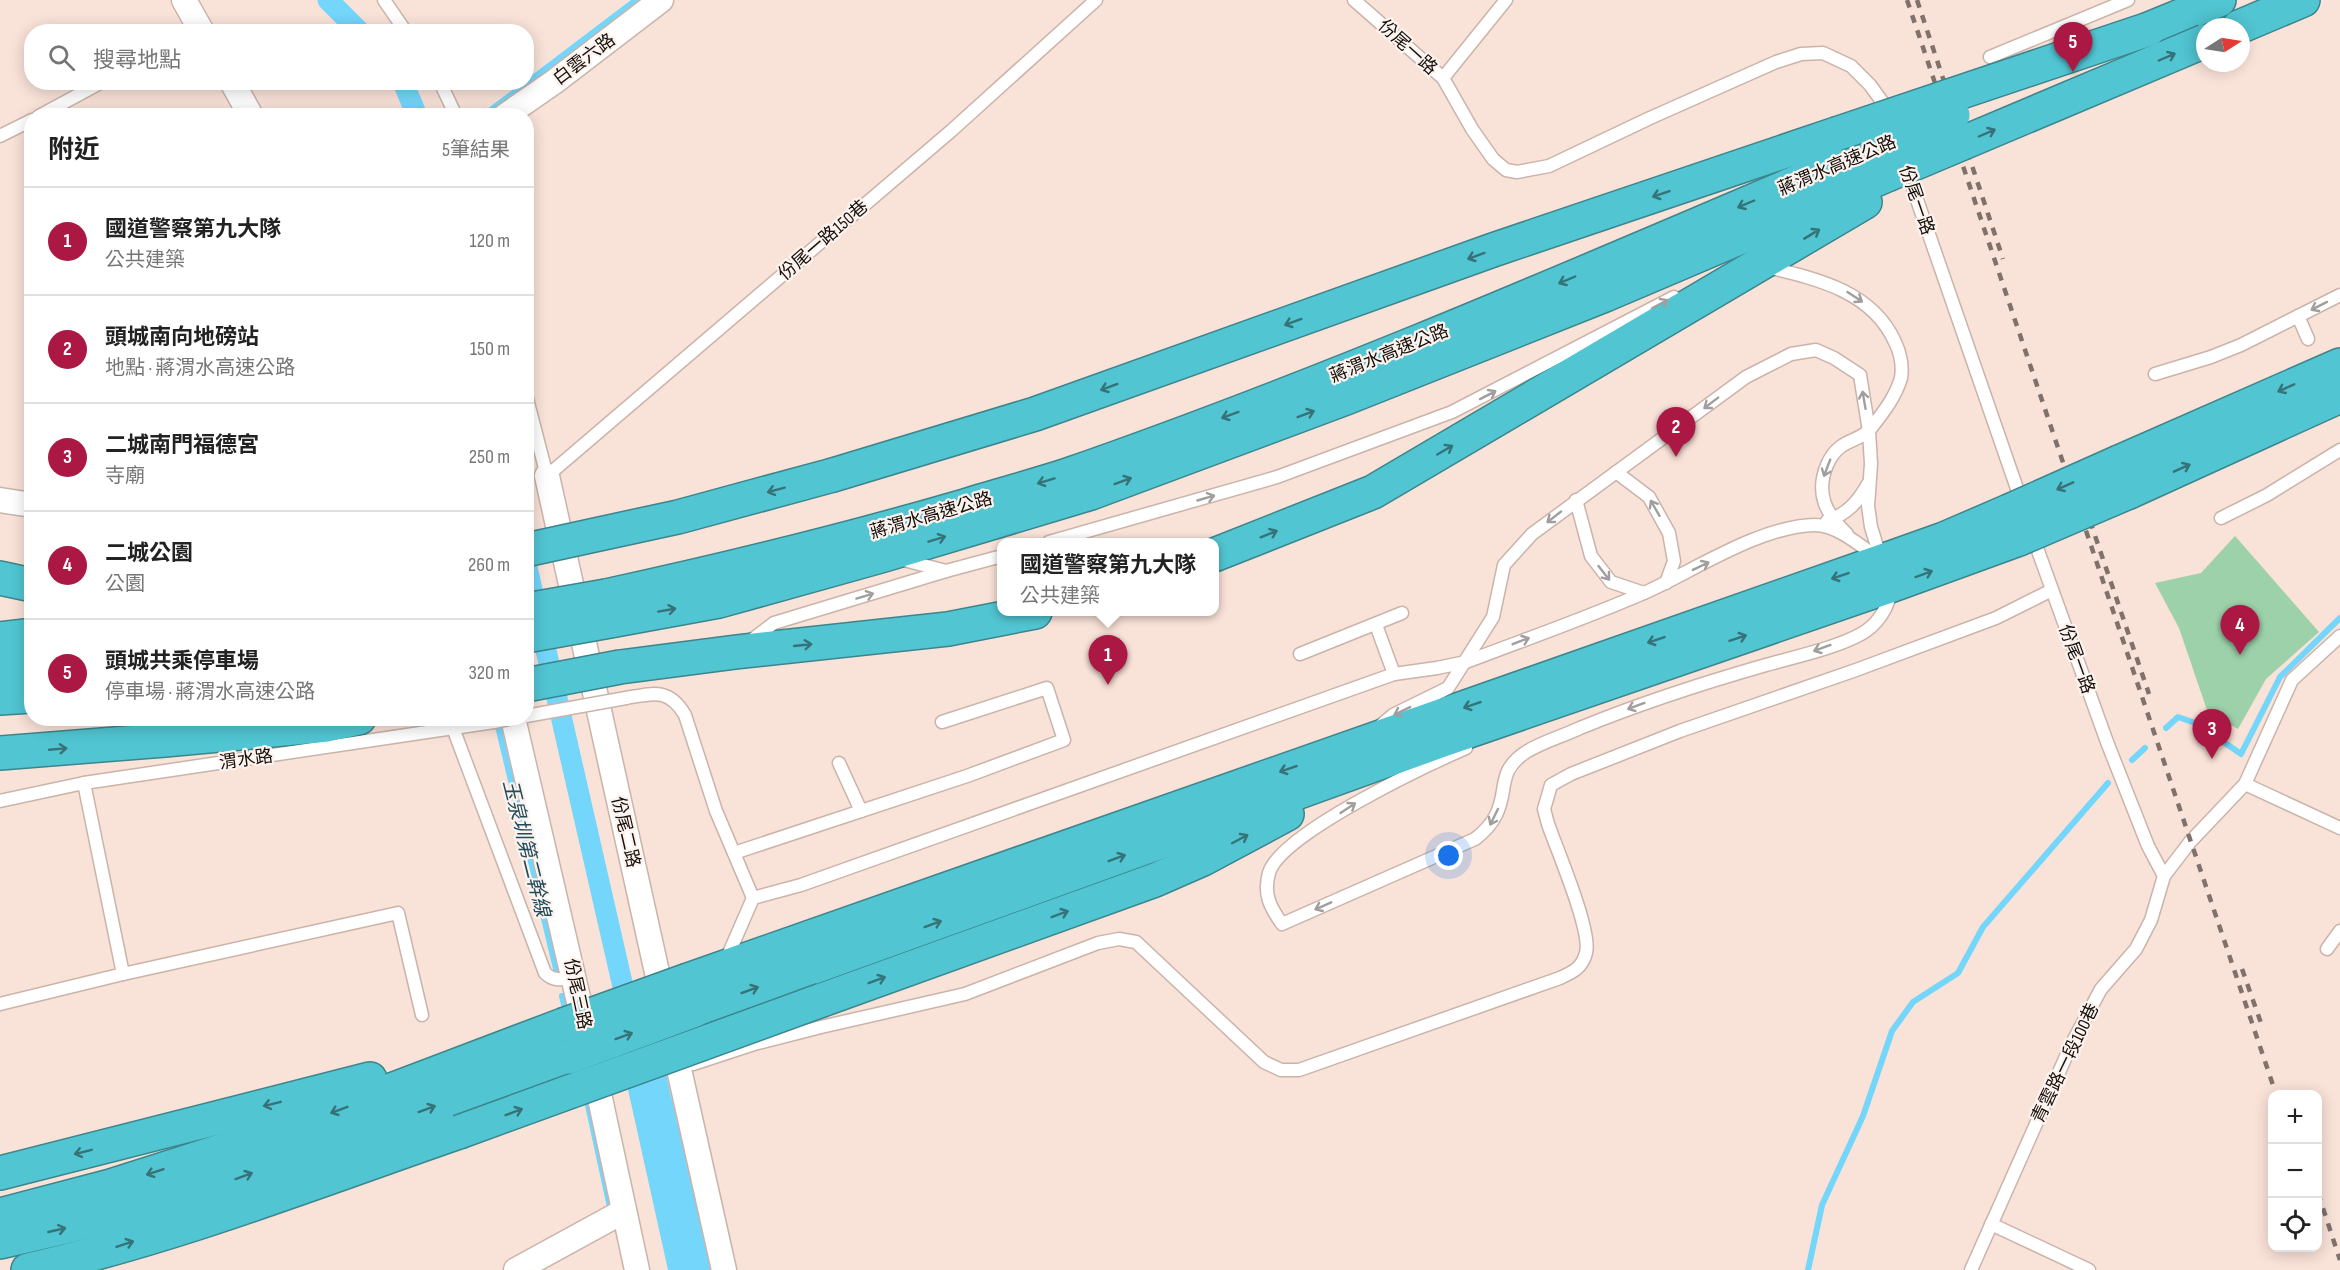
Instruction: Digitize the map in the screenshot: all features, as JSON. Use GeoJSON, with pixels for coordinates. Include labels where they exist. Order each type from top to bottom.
{"type":"FeatureCollection","features":[{"type":"Feature","properties":{"kind":"highway","name":"蔣渭水高速公路"},"geometry":{"type":"LineString","coordinates":[[534,610],[719,601],[884,555],[1091,493],[1216,448],[1605,295],[1885,170],[2150,29],[2218,0]]}},
{"type":"Feature","properties":{"kind":"highway"},"geometry":{"type":"LineString","coordinates":[[2250,22],[2303,0]]}},
{"type":"Feature","properties":{"kind":"highway"},"geometry":{"type":"LineString","coordinates":[[534,548],[678,517],[1035,414],[1493,250],[2150,29]]}},
{"type":"Feature","properties":{"kind":"highway","name":"蔣渭水高速公路"},"geometry":{"type":"LineString","coordinates":[[534,633],[694,577],[880,531],[1063,477],[1267,401],[1470,321],[1885,170],[1934,156],[2196,45]]}},
{"type":"Feature","properties":{"kind":"highway"},"geometry":{"type":"LineString","coordinates":[[1219,553],[1373,492],[1760,265],[1885,170]]}},
{"type":"Feature","properties":{"kind":"highway"},"geometry":{"type":"LineString","coordinates":[[2124,477],[2340,365]]}},
{"type":"Feature","properties":{"kind":"highway"},"geometry":{"type":"LineString","coordinates":[[0,1215],[111,1186],[286,1130],[563,1025],[692,995],[1440,741],[1662,663],[1886,574],[1944,539],[2014,525],[2124,477],[2340,396]]}},
{"type":"Feature","properties":{"kind":"highway"},"geometry":{"type":"LineString","coordinates":[[0,1242],[144,1209],[206,1190],[569,1057],[692,995],[723,966],[1354,746],[1886,574]]}},
{"type":"Feature","properties":{"kind":"highway"},"geometry":{"type":"LineString","coordinates":[[0,578],[24,583]]}},
{"type":"Feature","properties":{"kind":"highway"},"geometry":{"type":"LineString","coordinates":[[534,685],[623,683],[736,652],[948,629],[1015,616]]}},
{"type":"Feature","properties":{"kind":"highway"},"geometry":{"type":"LineString","coordinates":[[0,639],[24,636]]}},
{"type":"Feature","properties":{"kind":"highway"},"geometry":{"type":"LineString","coordinates":[[0,670],[24,669]]}},
{"type":"Feature","properties":{"kind":"highway"},"geometry":{"type":"LineString","coordinates":[[0,698],[24,696]]}},
{"type":"Feature","properties":{"kind":"highway"},"geometry":{"type":"LineString","coordinates":[[0,753],[165,741],[317,726]]}},
{"type":"Feature","properties":{"kind":"highway"},"geometry":{"type":"LineString","coordinates":[[28,1270],[82,1258],[459,1132],[1155,880],[1203,859],[1321,796],[1440,741]]}},
{"type":"Feature","properties":{"kind":"highway"},"geometry":{"type":"LineString","coordinates":[[0,1173],[532,1037]]}},
{"type":"Feature","properties":{"kind":"highway"},"geometry":{"type":"LineString","coordinates":[[0,1206],[33,1206]]}},
{"type":"Feature","properties":{"kind":"street"},"geometry":{"type":"LineString","coordinates":[[184,0],[197,24]]}},
{"type":"Feature","properties":{"kind":"street","name":"白雲六路"},"geometry":{"type":"LineString","coordinates":[[517,108],[662,0]]}},
{"type":"Feature","properties":{"kind":"street"},"geometry":{"type":"LineString","coordinates":[[236,90],[247,108]]}},
{"type":"Feature","properties":{"kind":"street","name":"份尾二路"},"geometry":{"type":"LineString","coordinates":[[547,476],[724,1270]]}},
{"type":"Feature","properties":{"kind":"street"},"geometry":{"type":"LineString","coordinates":[[0,500],[24,504]]}},
{"type":"Feature","properties":{"kind":"street","name":"份尾三路"},"geometry":{"type":"LineString","coordinates":[[509,726],[575,978],[637,1270]]}},
{"type":"Feature","properties":{"kind":"street"},"geometry":{"type":"LineString","coordinates":[[516,1270],[624,1210]]}},
{"type":"Feature","properties":{"kind":"lane"},"geometry":{"type":"LineString","coordinates":[[384,0],[400,24]]}},
{"type":"Feature","properties":{"kind":"lane","name":"份尾一路150巷"},"geometry":{"type":"LineString","coordinates":[[547,476],[942,138],[1096,0]]}},
{"type":"Feature","properties":{"kind":"lane","name":"份尾一路"},"geometry":{"type":"LineString","coordinates":[[1354,0],[1443,78],[1472,129],[1493,159],[1506,170],[1517,172],[1549,166],[1650,118],[1792,57],[1823,53],[1851,66],[1870,85],[1886,107],[2052,590],[2144,836],[2164,876]]}},
{"type":"Feature","properties":{"kind":"lane"},"geometry":{"type":"LineString","coordinates":[[1443,78],[1506,0]]}},
{"type":"Feature","properties":{"kind":"lane"},"geometry":{"type":"LineString","coordinates":[[1990,57],[2128,0]]}},
{"type":"Feature","properties":{"kind":"lane"},"geometry":{"type":"LineString","coordinates":[[54,108],[87,90]]}},
{"type":"Feature","properties":{"kind":"lane"},"geometry":{"type":"LineString","coordinates":[[444,90],[452,108]]}},
{"type":"Feature","properties":{"kind":"lane"},"geometry":{"type":"LineString","coordinates":[[0,136],[24,124]]}},
{"type":"Feature","properties":{"kind":"lane"},"geometry":{"type":"LineString","coordinates":[[1760,265],[1832,284],[1855,297],[1875,312],[1891,333],[1900,351],[1902,375],[1896,393],[1869,431],[1846,442],[1834,452],[1823,478],[1822,495],[1827,512],[1886,574]]}},
{"type":"Feature","properties":{"kind":"lane"},"geometry":{"type":"LineString","coordinates":[[1066,538],[1277,477],[1425,423],[1483,397],[1673,297],[1718,290]]}},
{"type":"Feature","properties":{"kind":"lane"},"geometry":{"type":"LineString","coordinates":[[2155,374],[2221,353],[2340,295]]}},
{"type":"Feature","properties":{"kind":"lane"},"geometry":{"type":"LineString","coordinates":[[2298,316],[2308,339]]}},
{"type":"Feature","properties":{"kind":"lane"},"geometry":{"type":"LineString","coordinates":[[1354,746],[1393,715],[1448,688],[1493,617],[1504,565],[1532,534],[1576,500],[1746,376],[1791,354],[1816,351],[1834,358],[1860,375],[1869,431],[1871,464],[1868,507],[1871,527],[1886,574],[1890,596],[1877,621],[1862,634],[1816,651],[1636,705],[1528,751],[1511,763],[1504,780],[1497,814],[1488,828],[1475,839],[1282,924],[1269,907],[1267,892],[1270,871],[1297,842],[1386,785],[1480,742]]}},
{"type":"Feature","properties":{"kind":"lane","name":"份尾二路"},"geometry":{"type":"LineString","coordinates":[[534,425],[547,476]]}},
{"type":"Feature","properties":{"kind":"lane"},"geometry":{"type":"LineString","coordinates":[[2221,518],[2286,484],[2340,450]]}},
{"type":"Feature","properties":{"kind":"lane"},"geometry":{"type":"LineString","coordinates":[[1617,472],[1649,497],[1669,533],[1674,561],[1666,583]]}},
{"type":"Feature","properties":{"kind":"lane"},"geometry":{"type":"LineString","coordinates":[[753,898],[801,885],[1394,674],[1466,662],[1644,593],[1770,534],[1796,527],[1818,525],[1832,519],[1852,507],[1869,481]]}},
{"type":"Feature","properties":{"kind":"lane"},"geometry":{"type":"LineString","coordinates":[[1576,500],[1591,556],[1611,582],[1644,593]]}},
{"type":"Feature","properties":{"kind":"lane"},"geometry":{"type":"LineString","coordinates":[[1818,525],[1838,532],[1854,542]]}},
{"type":"Feature","properties":{"kind":"lane"},"geometry":{"type":"LineString","coordinates":[[884,555],[946,571]]}},
{"type":"Feature","properties":{"kind":"lane"},"geometry":{"type":"LineString","coordinates":[[736,652],[774,623],[997,557]]}},
{"type":"Feature","properties":{"kind":"lane"},"geometry":{"type":"LineString","coordinates":[[679,1068],[799,1033],[964,994],[1098,943],[1119,939],[1136,942],[1264,1062],[1281,1070],[1299,1070],[1560,978],[1578,969],[1586,952],[1585,930],[1544,809],[1551,785],[1571,774],[1680,731],[1856,670],[1996,618],[2052,590]]}},
{"type":"Feature","properties":{"kind":"lane"},"geometry":{"type":"LineString","coordinates":[[1300,654],[1402,613]]}},
{"type":"Feature","properties":{"kind":"lane"},"geometry":{"type":"LineString","coordinates":[[1376,625],[1394,674]]}},
{"type":"Feature","properties":{"kind":"lane","name":"青雲路一段100巷"},"geometry":{"type":"LineString","coordinates":[[1971,1270],[2072,1043],[2101,990],[2136,949],[2151,920],[2164,876],[2190,842],[2245,784],[2292,680],[2340,636]]}},
{"type":"Feature","properties":{"kind":"lane"},"geometry":{"type":"LineString","coordinates":[[1501,733],[1662,663]]}},
{"type":"Feature","properties":{"kind":"lane"},"geometry":{"type":"LineString","coordinates":[[534,713],[623,683],[670,697],[679,704],[686,715],[701,769],[753,898],[723,966]]}},
{"type":"Feature","properties":{"kind":"lane"},"geometry":{"type":"LineString","coordinates":[[734,854],[1064,740],[1047,688],[942,722]]}},
{"type":"Feature","properties":{"kind":"lane","name":"渭水路"},"geometry":{"type":"LineString","coordinates":[[0,801],[84,783],[466,726]]}},
{"type":"Feature","properties":{"kind":"lane"},"geometry":{"type":"LineString","coordinates":[[453,728],[546,973],[550,978],[557,980],[575,978]]}},
{"type":"Feature","properties":{"kind":"lane"},"geometry":{"type":"LineString","coordinates":[[839,764],[861,811]]}},
{"type":"Feature","properties":{"kind":"lane"},"geometry":{"type":"LineString","coordinates":[[84,783],[123,974]]}},
{"type":"Feature","properties":{"kind":"lane"},"geometry":{"type":"LineString","coordinates":[[2245,784],[2340,828]]}},
{"type":"Feature","properties":{"kind":"lane"},"geometry":{"type":"LineString","coordinates":[[0,1004],[123,974],[398,913],[422,1015]]}},
{"type":"Feature","properties":{"kind":"lane"},"geometry":{"type":"LineString","coordinates":[[2327,950],[2340,931]]}},
{"type":"Feature","properties":{"kind":"lane"},"geometry":{"type":"LineString","coordinates":[[1991,1224],[2089,1270]]}},
{"type":"Feature","properties":{"kind":"green space"},"geometry":{"type":"Polygon","coordinates":[[[2235,536],[2319,632],[2266,679],[2238,729],[2208,713],[2179,628],[2155,583],[2201,573],[2235,536]]]}},
{"type":"Feature","properties":{"kind":"water"},"geometry":{"type":"Polygon","coordinates":[[[666,1074],[712,1270],[668,1270],[627,1085],[666,1074]]]}},
{"type":"Feature","properties":{"kind":"waterway"},"geometry":{"type":"LineString","coordinates":[[328,0],[352,24]]}},
{"type":"Feature","properties":{"kind":"waterway"},"geometry":{"type":"LineString","coordinates":[[534,77],[636,0]]}},
{"type":"Feature","properties":{"kind":"waterway"},"geometry":{"type":"LineString","coordinates":[[406,90],[414,108]]}},
{"type":"Feature","properties":{"kind":"waterway"},"geometry":{"type":"LineString","coordinates":[[494,108],[517,90]]}},
{"type":"Feature","properties":{"kind":"waterway"},"geometry":{"type":"LineString","coordinates":[[534,598],[629,1013]]}},
{"type":"Feature","properties":{"kind":"waterway"},"geometry":{"type":"LineString","coordinates":[[2166,728],[2178,717],[2198,724],[2241,754],[2280,677],[2340,618]]}},
{"type":"Feature","properties":{"kind":"waterway","name":"玉泉圳第二幹線"},"geometry":{"type":"LineString","coordinates":[[498,726],[558,977]]}},
{"type":"Feature","properties":{"kind":"waterway"},"geometry":{"type":"LineString","coordinates":[[2132,760],[2145,748]]}},
{"type":"Feature","properties":{"kind":"waterway"},"geometry":{"type":"LineString","coordinates":[[1808,1270],[1822,1205],[1863,1116],[1892,1031],[1913,1002],[1958,973],[1983,927],[2108,783]]}},
{"type":"Feature","properties":{"kind":"waterway","name":"玉泉圳第二幹線"},"geometry":{"type":"LineString","coordinates":[[562,996],[566,1013]]}},
{"type":"Feature","properties":{"kind":"waterway","name":"玉泉圳第二幹線"},"geometry":{"type":"LineString","coordinates":[[586,1096],[610,1207]]}},
{"type":"Feature","properties":{"kind":"railway"},"geometry":{"type":"LineString","coordinates":[[1907,0],[2275,1090]]}},
{"type":"Feature","properties":{"kind":"railway"},"geometry":{"type":"LineString","coordinates":[[1917,0],[2003,259]]}},
{"type":"Feature","properties":{"kind":"railway"},"geometry":{"type":"LineString","coordinates":[[2090,521],[2149,694]]}},
{"type":"Feature","properties":{"kind":"railway"},"geometry":{"type":"LineString","coordinates":[[2242,969],[2261,1023]]}},
{"type":"Feature","properties":{"kind":"railway"},"geometry":{"type":"LineString","coordinates":[[2320,1198],[2340,1260]]}},
{"type":"Feature","properties":{"kind":"place","name":"頭城共乘停車場"},"geometry":{"type":"Point","coordinates":[2073,72]}},
{"type":"Feature","properties":{"kind":"place","name":"頭城南向地磅站"},"geometry":{"type":"Point","coordinates":[1676,457]}},
{"type":"Feature","properties":{"kind":"place","name":"二城公園"},"geometry":{"type":"Point","coordinates":[2240,655]}},
{"type":"Feature","properties":{"kind":"place","name":"國道警察第九大隊"},"geometry":{"type":"Point","coordinates":[1108,685]}},
{"type":"Feature","properties":{"kind":"place","name":"二城南門福德宮"},"geometry":{"type":"Point","coordinates":[2212,759]}}]}
